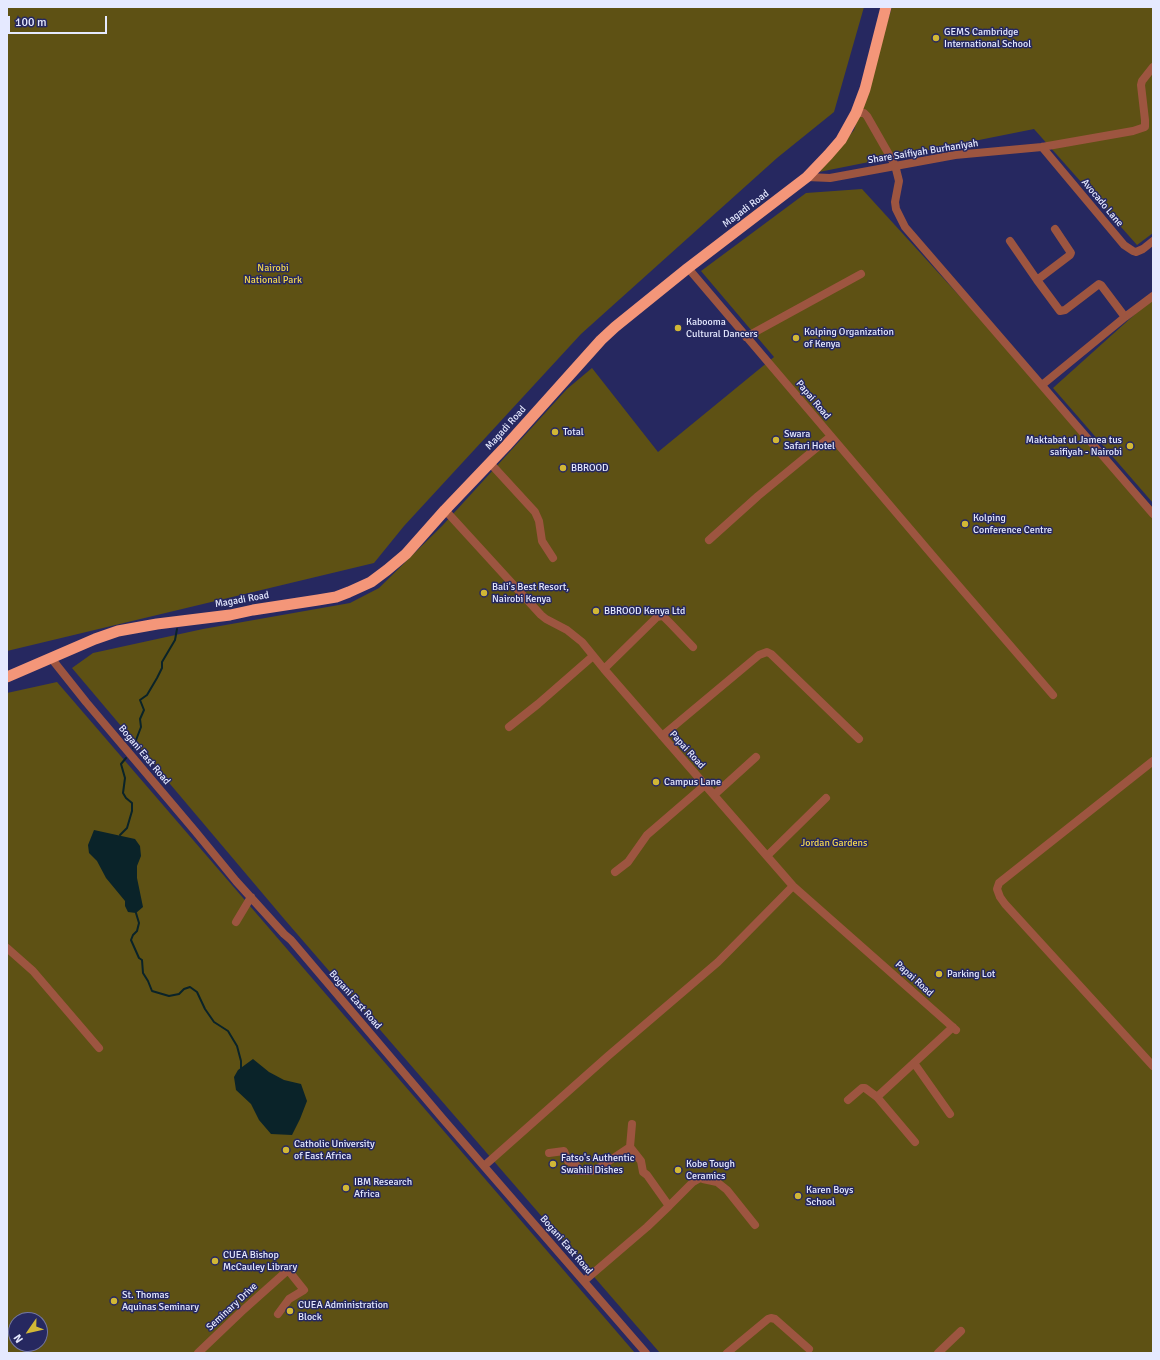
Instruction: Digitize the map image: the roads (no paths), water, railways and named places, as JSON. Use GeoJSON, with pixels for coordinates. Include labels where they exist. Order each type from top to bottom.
{"type":"FeatureCollection","features":[{"type":"Feature","properties":{"kind":"highway","name":"Magadi Road"},"geometry":{"type":"LineString","coordinates":[[7,677],[118,631],[157,624],[230,615],[318,600],[349,592],[371,582],[406,554],[614,327],[807,177],[841,140],[856,113],[865,89],[886,7]]}},
{"type":"Feature","properties":{"kind":"street","name":"Share Saifiyah Burhaniyah"},"geometry":{"type":"LineString","coordinates":[[807,177],[830,178],[955,155],[1042,147],[1133,131],[1145,127],[1141,85],[1142,81],[1153,67]]}},
{"type":"Feature","properties":{"kind":"street"},"geometry":{"type":"LineString","coordinates":[[856,113],[864,113],[867,116],[895,165],[899,181],[895,202],[896,209],[905,227],[1153,514]]}},
{"type":"Feature","properties":{"kind":"street","name":"Avocado Lane"},"geometry":{"type":"LineString","coordinates":[[1042,147],[1124,245],[1136,252],[1143,249],[1153,240]]}},
{"type":"Feature","properties":{"kind":"street"},"geometry":{"type":"LineString","coordinates":[[1037,280],[1071,253],[1055,228]]}},
{"type":"Feature","properties":{"kind":"street"},"geometry":{"type":"LineString","coordinates":[[1010,241],[1058,309],[1061,311],[1065,310],[1099,284],[1125,317]]}},
{"type":"Feature","properties":{"kind":"street","name":"Papai Road"},"geometry":{"type":"LineString","coordinates":[[688,268],[1053,695]]}},
{"type":"Feature","properties":{"kind":"street"},"geometry":{"type":"LineString","coordinates":[[746,337],[861,274]]}},
{"type":"Feature","properties":{"kind":"street"},"geometry":{"type":"LineString","coordinates":[[1042,385],[1153,296]]}},
{"type":"Feature","properties":{"kind":"street"},"geometry":{"type":"LineString","coordinates":[[709,540],[758,496],[831,436]]}},
{"type":"Feature","properties":{"kind":"street"},"geometry":{"type":"LineString","coordinates":[[490,463],[535,512],[539,520],[542,541],[553,558]]}},
{"type":"Feature","properties":{"kind":"street","name":"Papai Road"},"geometry":{"type":"LineString","coordinates":[[445,510],[546,620],[567,630],[577,637],[604,670],[793,886],[955,1029],[914,1064]]}},
{"type":"Feature","properties":{"kind":"street"},"geometry":{"type":"LineString","coordinates":[[604,670],[657,618],[661,616],[664,617],[693,647]]}},
{"type":"Feature","properties":{"kind":"street"},"geometry":{"type":"LineString","coordinates":[[662,736],[759,655],[767,652],[771,654],[859,739]]}},
{"type":"Feature","properties":{"kind":"street"},"geometry":{"type":"LineString","coordinates":[[509,727],[593,656]]}},
{"type":"Feature","properties":{"kind":"street","name":"Bogani East Road"},"geometry":{"type":"LineString","coordinates":[[51,658],[86,702],[251,897],[291,940],[436,1112],[646,1353]]}},
{"type":"Feature","properties":{"kind":"street"},"geometry":{"type":"LineString","coordinates":[[714,795],[756,757]]}},
{"type":"Feature","properties":{"kind":"street"},"geometry":{"type":"LineString","coordinates":[[1153,761],[999,883],[998,889],[1000,897],[1006,904],[1153,1066]]}},
{"type":"Feature","properties":{"kind":"street"},"geometry":{"type":"LineString","coordinates":[[615,872],[628,862],[647,835],[705,785]]}},
{"type":"Feature","properties":{"kind":"street"},"geometry":{"type":"LineString","coordinates":[[767,856],[826,798]]}},
{"type":"Feature","properties":{"kind":"street"},"geometry":{"type":"LineString","coordinates":[[484,1166],[608,1056],[718,962],[793,886]]}},
{"type":"Feature","properties":{"kind":"street"},"geometry":{"type":"LineString","coordinates":[[236,922],[251,897]]}},
{"type":"Feature","properties":{"kind":"street"},"geometry":{"type":"LineString","coordinates":[[7,948],[33,971],[99,1048]]}},
{"type":"Feature","properties":{"kind":"street"},"geometry":{"type":"LineString","coordinates":[[878,1097],[914,1064],[950,1114]]}},
{"type":"Feature","properties":{"kind":"street"},"geometry":{"type":"LineString","coordinates":[[848,1100],[866,1088],[878,1097],[915,1142]]}},
{"type":"Feature","properties":{"kind":"street"},"geometry":{"type":"LineString","coordinates":[[632,1124],[630,1147],[641,1162],[643,1172],[647,1175],[669,1206]]}},
{"type":"Feature","properties":{"kind":"street"},"geometry":{"type":"LineString","coordinates":[[549,1152],[564,1151],[568,1161],[577,1166],[578,1171],[587,1171],[597,1169],[630,1147]]}},
{"type":"Feature","properties":{"kind":"street"},"geometry":{"type":"LineString","coordinates":[[584,1281],[647,1227],[693,1182],[700,1178],[716,1182],[727,1190],[755,1225]]}},
{"type":"Feature","properties":{"kind":"street","name":"Seminary Drive"},"geometry":{"type":"LineString","coordinates":[[198,1353],[288,1270],[304,1290],[289,1299],[278,1314]]}},
{"type":"Feature","properties":{"kind":"street"},"geometry":{"type":"LineString","coordinates":[[728,1353],[771,1318],[777,1320],[809,1349]]}},
{"type":"Feature","properties":{"kind":"street"},"geometry":{"type":"LineString","coordinates":[[938,1353],[960,1331]]}},
{"type":"Feature","properties":{"kind":"waterway"},"geometry":{"type":"LineString","coordinates":[[133,748],[141,727],[140,719],[144,710],[140,700],[147,695],[157,678],[162,668],[162,662],[175,640],[177,629]]}},
{"type":"Feature","properties":{"kind":"waterway"},"geometry":{"type":"LineString","coordinates":[[120,835],[127,828],[132,811],[132,803],[123,793],[125,778],[121,764],[126,758]]}},
{"type":"Feature","properties":{"kind":"waterway"},"geometry":{"type":"LineString","coordinates":[[136,913],[139,923],[137,931],[131,940],[139,958],[142,960],[143,973],[152,991],[169,996],[179,994],[184,989],[190,987],[197,992],[205,1009],[214,1022],[228,1031],[237,1046],[241,1061],[241,1068]]}},
{"type":"Feature","properties":{"kind":"place","name":"GEMS Cambridge International School"},"geometry":{"type":"Point","coordinates":[936,38]}},
{"type":"Feature","properties":{"kind":"place","name":"Kabooma Cultural Dancers"},"geometry":{"type":"Point","coordinates":[678,328]}},
{"type":"Feature","properties":{"kind":"place","name":"Kolping Organization of Kenya"},"geometry":{"type":"Point","coordinates":[796,338]}},
{"type":"Feature","properties":{"kind":"place","name":"Total"},"geometry":{"type":"Point","coordinates":[555,432]}},
{"type":"Feature","properties":{"kind":"place","name":"Swara Safari Hotel"},"geometry":{"type":"Point","coordinates":[776,440]}},
{"type":"Feature","properties":{"kind":"place","name":"Maktabat ul Jamea tus saifiyah - Nairobi"},"geometry":{"type":"Point","coordinates":[1130,446]}},
{"type":"Feature","properties":{"kind":"place","name":"BBROOD"},"geometry":{"type":"Point","coordinates":[563,468]}},
{"type":"Feature","properties":{"kind":"place","name":"Kolping Conference Centre"},"geometry":{"type":"Point","coordinates":[965,524]}},
{"type":"Feature","properties":{"kind":"place","name":"Bali's Best Resort, Nairobi Kenya"},"geometry":{"type":"Point","coordinates":[484,593]}},
{"type":"Feature","properties":{"kind":"place","name":"BBROOD Kenya Ltd"},"geometry":{"type":"Point","coordinates":[596,611]}},
{"type":"Feature","properties":{"kind":"place","name":"Campus Lane"},"geometry":{"type":"Point","coordinates":[656,782]}},
{"type":"Feature","properties":{"kind":"place","name":"Parking Lot"},"geometry":{"type":"Point","coordinates":[939,974]}},
{"type":"Feature","properties":{"kind":"place","name":"Catholic University of East Africa"},"geometry":{"type":"Point","coordinates":[286,1150]}},
{"type":"Feature","properties":{"kind":"place","name":"Fatso's Authentic Swahili Dishes"},"geometry":{"type":"Point","coordinates":[553,1164]}},
{"type":"Feature","properties":{"kind":"place","name":"Kobe Tough Ceramics"},"geometry":{"type":"Point","coordinates":[678,1170]}},
{"type":"Feature","properties":{"kind":"place","name":"IBM Research Africa"},"geometry":{"type":"Point","coordinates":[346,1188]}},
{"type":"Feature","properties":{"kind":"place","name":"Karen Boys School"},"geometry":{"type":"Point","coordinates":[798,1196]}},
{"type":"Feature","properties":{"kind":"place","name":"CUEA Bishop McCauley Library"},"geometry":{"type":"Point","coordinates":[215,1261]}},
{"type":"Feature","properties":{"kind":"place","name":"St. Thomas Aquinas Seminary"},"geometry":{"type":"Point","coordinates":[114,1301]}},
{"type":"Feature","properties":{"kind":"place","name":"CUEA Administration Block"},"geometry":{"type":"Point","coordinates":[290,1311]}},
{"type":"Feature","properties":{"kind":"park label","name":"Nairobi National Park"},"geometry":{"type":"Point","coordinates":[273,274]}},
{"type":"Feature","properties":{"kind":"park label","name":"Jordan Gardens"},"geometry":{"type":"Point","coordinates":[834,843]}}]}
